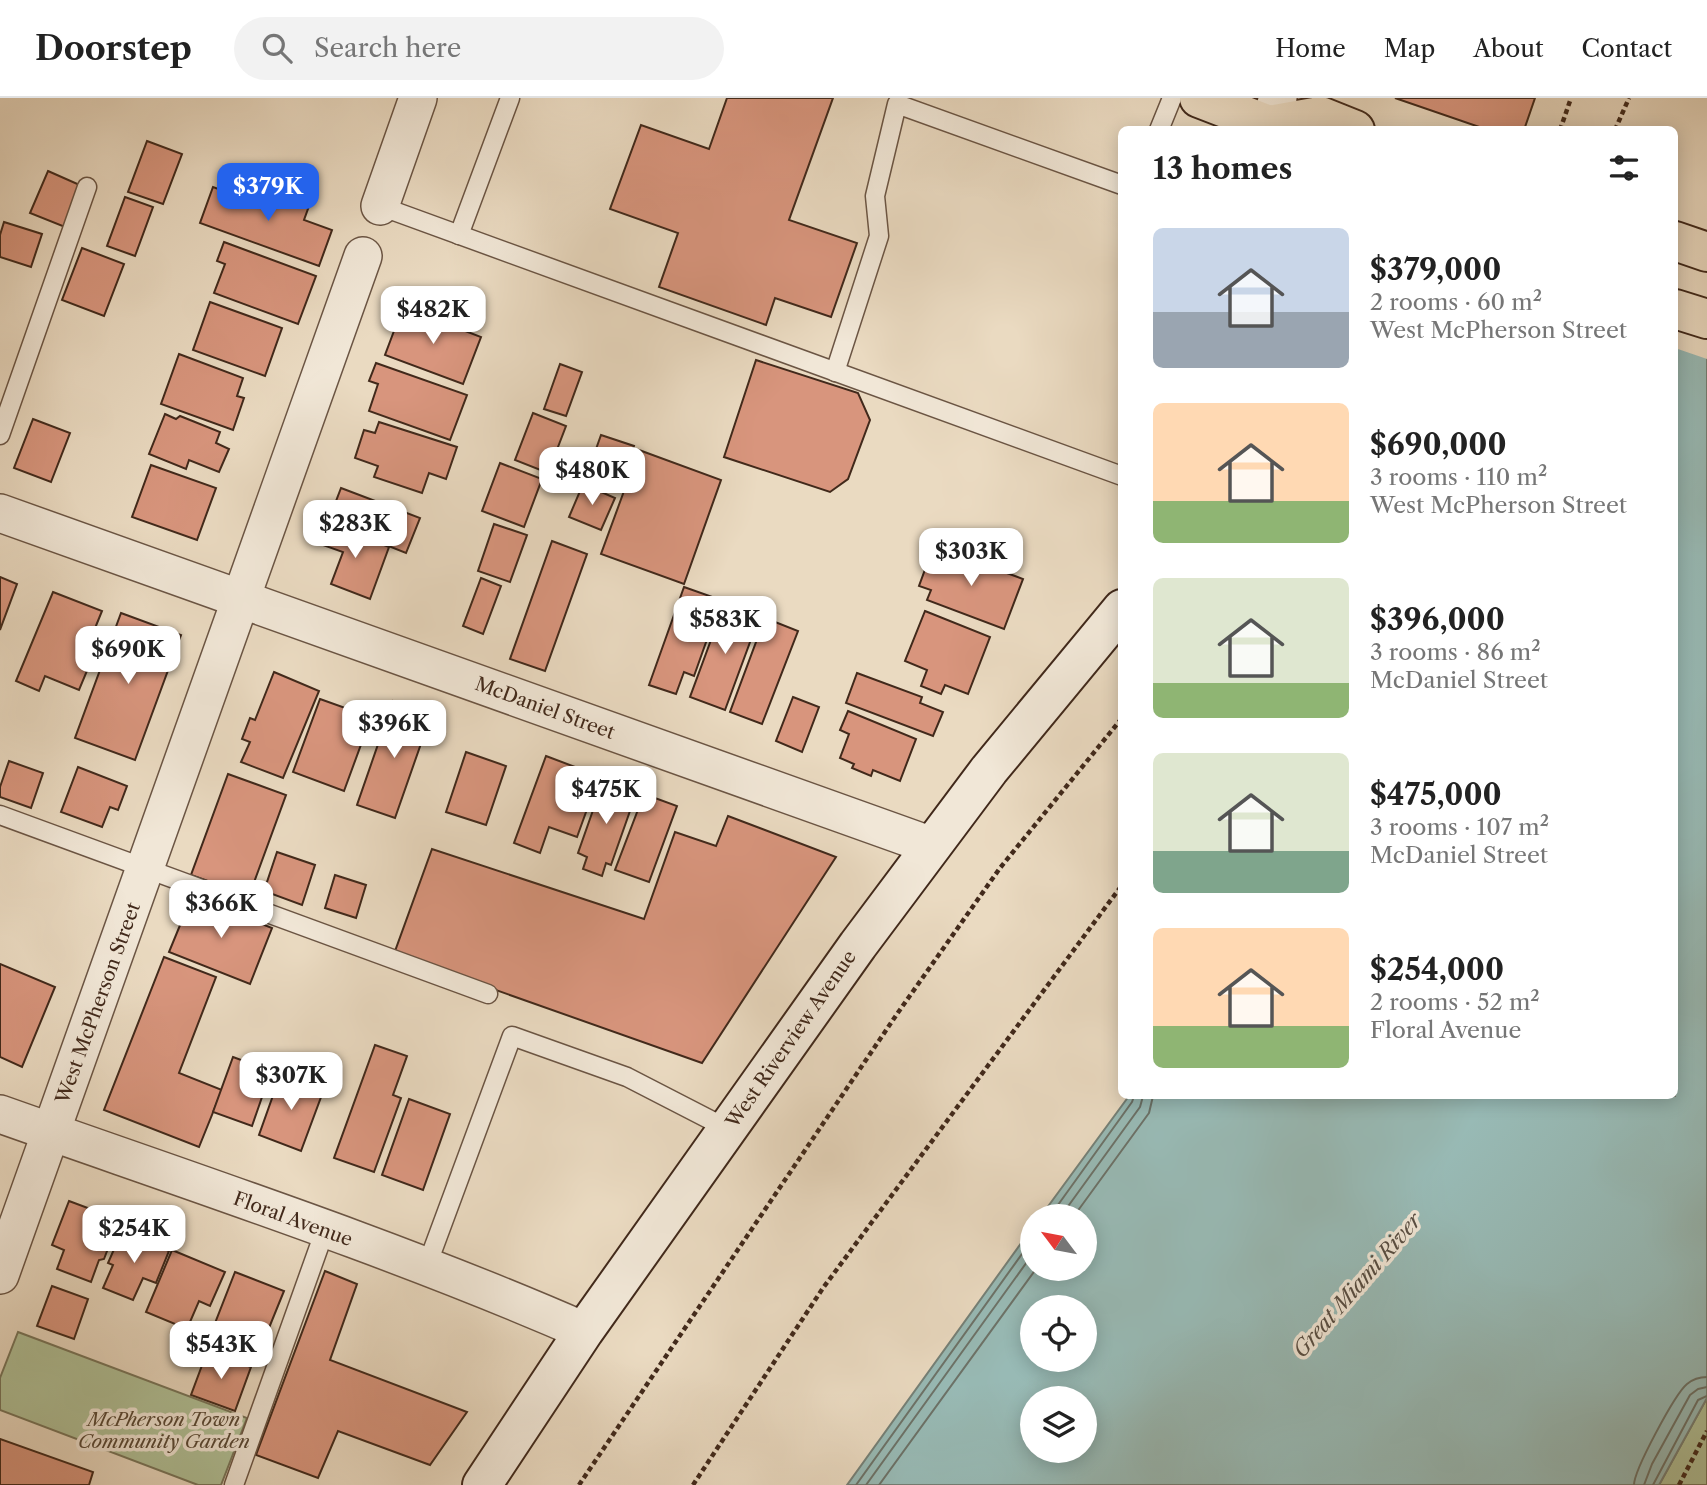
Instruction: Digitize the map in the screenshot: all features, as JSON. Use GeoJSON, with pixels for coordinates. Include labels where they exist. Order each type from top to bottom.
{"type":"FeatureCollection","features":[{"type":"Feature","properties":{"kind":"main road"},"geometry":{"type":"LineString","coordinates":[[1199,98],[1273,117],[1320,116],[1345,126]]}},
{"type":"Feature","properties":{"kind":"main road"},"geometry":{"type":"LineString","coordinates":[[1678,242],[1707,252]]}},
{"type":"Feature","properties":{"kind":"main road"},"geometry":{"type":"LineString","coordinates":[[1678,310],[1707,319]]}},
{"type":"Feature","properties":{"kind":"main road","name":"West Riverview Avenue"},"geometry":{"type":"LineString","coordinates":[[482,1485],[584,1331],[932,846],[989,770],[1118,614]]}},
{"type":"Feature","properties":{"kind":"street"},"geometry":{"type":"LineString","coordinates":[[380,206],[418,98]]}},
{"type":"Feature","properties":{"kind":"street","name":"West McPherson Street"},"geometry":{"type":"LineString","coordinates":[[0,1275],[363,256]]}},
{"type":"Feature","properties":{"kind":"street","name":"McDaniel Street"},"geometry":{"type":"LineString","coordinates":[[0,513],[932,846]]}},
{"type":"Feature","properties":{"kind":"street","name":"Floral Avenue"},"geometry":{"type":"LineString","coordinates":[[0,1114],[324,1230],[584,1331]]}},
{"type":"Feature","properties":{"kind":"lane"},"geometry":{"type":"LineString","coordinates":[[459,235],[510,98]]}},
{"type":"Feature","properties":{"kind":"lane"},"geometry":{"type":"LineString","coordinates":[[1161,126],[1172,98]]}},
{"type":"Feature","properties":{"kind":"lane"},"geometry":{"type":"LineString","coordinates":[[835,372],[879,236],[875,196],[897,104],[1118,184]]}},
{"type":"Feature","properties":{"kind":"lane"},"geometry":{"type":"LineString","coordinates":[[0,435],[87,187]]}},
{"type":"Feature","properties":{"kind":"lane"},"geometry":{"type":"LineString","coordinates":[[380,206],[835,372],[1118,471]]}},
{"type":"Feature","properties":{"kind":"lane"},"geometry":{"type":"LineString","coordinates":[[0,815],[488,994]]}},
{"type":"Feature","properties":{"kind":"lane"},"geometry":{"type":"LineString","coordinates":[[426,1268],[512,1036],[627,1077],[728,1129]]}},
{"type":"Feature","properties":{"kind":"lane"},"geometry":{"type":"LineString","coordinates":[[233,1485],[324,1230]]}},
{"type":"Feature","properties":{"kind":"path"},"geometry":{"type":"LineString","coordinates":[[1561,126],[1571,98]]}},
{"type":"Feature","properties":{"kind":"path"},"geometry":{"type":"LineString","coordinates":[[1617,126],[1629,98]]}},
{"type":"Feature","properties":{"kind":"path"},"geometry":{"type":"LineString","coordinates":[[579,1485],[897,1014],[984,891],[1118,723]]}},
{"type":"Feature","properties":{"kind":"path"},"geometry":{"type":"LineString","coordinates":[[692,1485],[823,1288],[1118,890]]}},
{"type":"Feature","properties":{"kind":"path"},"geometry":{"type":"LineString","coordinates":[[1679,1485],[1707,1431]]}},
{"type":"Feature","properties":{"kind":"green space","name":"McPherson Town Community Garden"},"geometry":{"type":"Polygon","coordinates":[[[18,1332],[247,1418],[221,1485],[198,1485],[0,1410],[0,1378],[18,1332]]]}},
{"type":"Feature","properties":{"kind":"green space"},"geometry":{"type":"Polygon","coordinates":[[[1707,1398],[1707,1485],[1659,1485],[1707,1398]]]}},
{"type":"Feature","properties":{"kind":"water","name":"Great Miami River"},"geometry":{"type":"Polygon","coordinates":[[[1707,223],[1707,1398],[1659,1485],[847,1485],[1020,1245],[1020,1281],[1097,1281],[1097,1204],[1050,1204],[1127,1099],[1678,1099],[1678,271],[1707,223]]]}},
{"type":"Feature","properties":{"kind":"pier"},"geometry":{"type":"Polygon","coordinates":[[[1707,219],[1707,359],[1678,349],[1678,264],[1707,219]]]}},
{"type":"Feature","properties":{"kind":"building"},"geometry":{"type":"Polygon","coordinates":[[[727,98],[833,98],[789,220],[857,243],[831,317],[775,298],[766,325],[659,287],[678,233],[610,209],[641,125],[709,149],[727,98]]]}},
{"type":"Feature","properties":{"kind":"building"},"geometry":{"type":"Polygon","coordinates":[[[1395,98],[1535,98],[1525,126],[1476,126],[1395,98]]]}},
{"type":"Feature","properties":{"kind":"building"},"geometry":{"type":"Polygon","coordinates":[[[147,141],[182,154],[163,204],[128,192],[147,141]]]}},
{"type":"Feature","properties":{"kind":"building"},"geometry":{"type":"Polygon","coordinates":[[[48,171],[82,186],[65,227],[30,213],[48,171]]]}},
{"type":"Feature","properties":{"kind":"building"},"geometry":{"type":"Polygon","coordinates":[[[254,186],[309,206],[304,220],[332,230],[319,266],[200,223],[213,187],[249,200],[254,186]]]}},
{"type":"Feature","properties":{"kind":"building"},"geometry":{"type":"Polygon","coordinates":[[[125,197],[153,207],[135,256],[107,246],[125,197]]]}},
{"type":"Feature","properties":{"kind":"building"},"geometry":{"type":"Polygon","coordinates":[[[4,222],[42,234],[31,267],[0,257],[0,235],[4,222]]]}},
{"type":"Feature","properties":{"kind":"building"},"geometry":{"type":"Polygon","coordinates":[[[224,242],[316,276],[298,324],[214,293],[225,264],[217,261],[224,242]]]}},
{"type":"Feature","properties":{"kind":"building"},"geometry":{"type":"Polygon","coordinates":[[[82,248],[124,264],[104,316],[62,300],[82,248]]]}},
{"type":"Feature","properties":{"kind":"building"},"geometry":{"type":"Polygon","coordinates":[[[210,302],[282,328],[265,376],[193,350],[210,302]]]}},
{"type":"Feature","properties":{"kind":"building"},"geometry":{"type":"Polygon","coordinates":[[[403,307],[481,337],[463,384],[385,355],[403,307]]]}},
{"type":"Feature","properties":{"kind":"building"},"geometry":{"type":"Polygon","coordinates":[[[179,354],[243,378],[237,396],[244,398],[233,430],[161,404],[179,354]]]}},
{"type":"Feature","properties":{"kind":"building"},"geometry":{"type":"Polygon","coordinates":[[[756,360],[858,393],[870,420],[848,479],[830,492],[724,457],[756,360]]]}},
{"type":"Feature","properties":{"kind":"building"},"geometry":{"type":"Polygon","coordinates":[[[376,363],[467,395],[450,440],[369,411],[378,384],[369,381],[376,363]]]}},
{"type":"Feature","properties":{"kind":"building"},"geometry":{"type":"Polygon","coordinates":[[[560,364],[582,372],[566,416],[544,409],[560,364]]]}},
{"type":"Feature","properties":{"kind":"building"},"geometry":{"type":"Polygon","coordinates":[[[533,413],[566,426],[548,473],[515,460],[533,413]]]}},
{"type":"Feature","properties":{"kind":"building"},"geometry":{"type":"Polygon","coordinates":[[[165,414],[176,419],[180,416],[220,432],[216,443],[229,449],[219,472],[189,460],[186,469],[149,454],[165,414]]]}},
{"type":"Feature","properties":{"kind":"building"},"geometry":{"type":"Polygon","coordinates":[[[33,419],[70,433],[51,482],[14,468],[33,419]]]}},
{"type":"Feature","properties":{"kind":"building"},"geometry":{"type":"Polygon","coordinates":[[[379,422],[457,447],[446,479],[429,473],[422,493],[374,477],[378,466],[355,458],[364,430],[375,433],[379,422]]]}},
{"type":"Feature","properties":{"kind":"building"},"geometry":{"type":"Polygon","coordinates":[[[601,435],[634,446],[618,491],[585,480],[601,435]]]}},
{"type":"Feature","properties":{"kind":"building"},"geometry":{"type":"Polygon","coordinates":[[[639,450],[721,480],[684,584],[601,554],[639,450]]]}},
{"type":"Feature","properties":{"kind":"building"},"geometry":{"type":"Polygon","coordinates":[[[500,463],[542,479],[524,527],[482,511],[500,463]]]}},
{"type":"Feature","properties":{"kind":"building"},"geometry":{"type":"Polygon","coordinates":[[[151,465],[216,488],[197,540],[132,517],[151,465]]]}},
{"type":"Feature","properties":{"kind":"building"},"geometry":{"type":"Polygon","coordinates":[[[583,484],[615,498],[601,530],[569,517],[583,484]]]}},
{"type":"Feature","properties":{"kind":"building"},"geometry":{"type":"Polygon","coordinates":[[[341,488],[420,518],[406,553],[328,522],[341,488]]]}},
{"type":"Feature","properties":{"kind":"building"},"geometry":{"type":"Polygon","coordinates":[[[328,522],[389,547],[370,599],[331,584],[343,552],[320,544],[328,522]]]}},
{"type":"Feature","properties":{"kind":"building"},"geometry":{"type":"Polygon","coordinates":[[[494,524],[527,535],[510,582],[478,571],[494,524]]]}},
{"type":"Feature","properties":{"kind":"building"},"geometry":{"type":"Polygon","coordinates":[[[552,541],[587,554],[545,671],[510,659],[552,541]]]}},
{"type":"Feature","properties":{"kind":"building"},"geometry":{"type":"Polygon","coordinates":[[[942,549],[1023,579],[1004,629],[927,600],[931,590],[919,586],[930,556],[938,559],[942,549]]]}},
{"type":"Feature","properties":{"kind":"building"},"geometry":{"type":"Polygon","coordinates":[[[0,577],[17,584],[0,630],[0,577]]]}},
{"type":"Feature","properties":{"kind":"building"},"geometry":{"type":"Polygon","coordinates":[[[481,578],[501,586],[483,634],[463,626],[481,578]]]}},
{"type":"Feature","properties":{"kind":"building"},"geometry":{"type":"Polygon","coordinates":[[[684,587],[721,600],[694,676],[684,672],[676,694],[649,685],[684,587]]]}},
{"type":"Feature","properties":{"kind":"building"},"geometry":{"type":"Polygon","coordinates":[[[53,592],[102,611],[91,638],[99,642],[79,690],[45,676],[39,691],[16,681],[53,592]]]}},
{"type":"Feature","properties":{"kind":"building"},"geometry":{"type":"Polygon","coordinates":[[[725,602],[760,615],[725,710],[690,697],[725,602]]]}},
{"type":"Feature","properties":{"kind":"building"},"geometry":{"type":"Polygon","coordinates":[[[925,611],[990,637],[968,694],[945,685],[941,694],[921,686],[927,670],[905,661],[925,611]]]}},
{"type":"Feature","properties":{"kind":"building"},"geometry":{"type":"Polygon","coordinates":[[[121,613],[181,635],[135,760],[75,738],[121,613]]]}},
{"type":"Feature","properties":{"kind":"building"},"geometry":{"type":"Polygon","coordinates":[[[765,618],[798,631],[762,724],[730,712],[765,618]]]}},
{"type":"Feature","properties":{"kind":"building"},"geometry":{"type":"Polygon","coordinates":[[[274,672],[319,691],[283,778],[241,762],[250,742],[242,739],[250,718],[255,720],[274,672]]]}},
{"type":"Feature","properties":{"kind":"building"},"geometry":{"type":"Polygon","coordinates":[[[857,673],[922,697],[920,703],[943,712],[933,736],[846,703],[857,673]]]}},
{"type":"Feature","properties":{"kind":"building"},"geometry":{"type":"Polygon","coordinates":[[[793,697],[819,707],[802,752],[776,741],[793,697]]]}},
{"type":"Feature","properties":{"kind":"building"},"geometry":{"type":"Polygon","coordinates":[[[320,699],[351,710],[345,723],[366,731],[344,791],[293,772],[320,699]]]}},
{"type":"Feature","properties":{"kind":"building"},"geometry":{"type":"Polygon","coordinates":[[[393,701],[431,715],[395,818],[357,805],[393,701]]]}},
{"type":"Feature","properties":{"kind":"building"},"geometry":{"type":"Polygon","coordinates":[[[848,711],[916,739],[900,781],[873,770],[871,776],[852,768],[854,764],[840,758],[849,734],[840,730],[848,711]]]}},
{"type":"Feature","properties":{"kind":"building"},"geometry":{"type":"Polygon","coordinates":[[[466,752],[506,766],[486,825],[446,812],[466,752]]]}},
{"type":"Feature","properties":{"kind":"building"},"geometry":{"type":"Polygon","coordinates":[[[546,756],[599,776],[577,837],[549,827],[540,853],[514,843],[546,756]]]}},
{"type":"Feature","properties":{"kind":"building"},"geometry":{"type":"Polygon","coordinates":[[[9,761],[43,773],[31,808],[0,797],[0,787],[9,761]]]}},
{"type":"Feature","properties":{"kind":"building"},"geometry":{"type":"Polygon","coordinates":[[[78,767],[127,786],[118,810],[110,807],[102,827],[61,812],[78,767]]]}},
{"type":"Feature","properties":{"kind":"building"},"geometry":{"type":"Polygon","coordinates":[[[228,774],[286,795],[249,896],[191,875],[228,774]]]}},
{"type":"Feature","properties":{"kind":"building"},"geometry":{"type":"Polygon","coordinates":[[[604,779],[637,791],[611,865],[606,863],[602,876],[583,869],[587,857],[578,853],[604,779]]]}},
{"type":"Feature","properties":{"kind":"building"},"geometry":{"type":"Polygon","coordinates":[[[644,794],[677,806],[649,882],[615,870],[644,794]]]}},
{"type":"Feature","properties":{"kind":"building"},"geometry":{"type":"Polygon","coordinates":[[[728,816],[836,857],[702,1063],[394,954],[432,849],[644,919],[675,832],[716,846],[728,816]]]}},
{"type":"Feature","properties":{"kind":"building"},"geometry":{"type":"Polygon","coordinates":[[[277,852],[315,865],[302,905],[264,891],[277,852]]]}},
{"type":"Feature","properties":{"kind":"building"},"geometry":{"type":"Polygon","coordinates":[[[335,875],[366,885],[356,918],[325,908],[335,875]]]}},
{"type":"Feature","properties":{"kind":"building"},"geometry":{"type":"Polygon","coordinates":[[[192,896],[272,928],[250,984],[169,952],[192,896]]]}},
{"type":"Feature","properties":{"kind":"building"},"geometry":{"type":"Polygon","coordinates":[[[164,957],[216,977],[179,1073],[222,1090],[199,1147],[104,1110],[164,957]]]}},
{"type":"Feature","properties":{"kind":"building"},"geometry":{"type":"Polygon","coordinates":[[[0,964],[55,987],[22,1067],[0,1057],[0,964]]]}},
{"type":"Feature","properties":{"kind":"building"},"geometry":{"type":"Polygon","coordinates":[[[375,1045],[407,1056],[393,1095],[401,1098],[374,1172],[334,1158],[375,1045]]]}},
{"type":"Feature","properties":{"kind":"building"},"geometry":{"type":"Polygon","coordinates":[[[233,1057],[271,1071],[252,1126],[213,1112],[233,1057]]]}},
{"type":"Feature","properties":{"kind":"building"},"geometry":{"type":"Polygon","coordinates":[[[281,1073],[324,1089],[301,1151],[259,1135],[281,1073]]]}},
{"type":"Feature","properties":{"kind":"building"},"geometry":{"type":"Polygon","coordinates":[[[409,1099],[450,1114],[423,1190],[382,1175],[409,1099]]]}},
{"type":"Feature","properties":{"kind":"building"},"geometry":{"type":"Polygon","coordinates":[[[69,1201],[104,1214],[100,1224],[115,1230],[104,1259],[99,1260],[91,1282],[57,1269],[64,1250],[52,1245],[69,1201]]]}},
{"type":"Feature","properties":{"kind":"building"},"geometry":{"type":"Polygon","coordinates":[[[122,1231],[169,1251],[156,1283],[143,1278],[133,1300],[103,1288],[113,1265],[108,1263],[122,1231]]]}},
{"type":"Feature","properties":{"kind":"building"},"geometry":{"type":"Polygon","coordinates":[[[172,1250],[225,1272],[210,1306],[199,1301],[187,1329],[146,1312],[172,1250]]]}},
{"type":"Feature","properties":{"kind":"building"},"geometry":{"type":"Polygon","coordinates":[[[325,1271],[357,1284],[330,1360],[467,1412],[430,1465],[338,1431],[318,1478],[256,1455],[325,1271]]]}},
{"type":"Feature","properties":{"kind":"building"},"geometry":{"type":"Polygon","coordinates":[[[235,1272],[284,1291],[258,1355],[210,1336],[235,1272]]]}},
{"type":"Feature","properties":{"kind":"building"},"geometry":{"type":"Polygon","coordinates":[[[52,1286],[88,1299],[74,1339],[37,1326],[52,1286]]]}},
{"type":"Feature","properties":{"kind":"building"},"geometry":{"type":"Polygon","coordinates":[[[207,1352],[251,1367],[235,1411],[191,1395],[207,1352]]]}},
{"type":"Feature","properties":{"kind":"building"},"geometry":{"type":"Polygon","coordinates":[[[0,1439],[93,1472],[89,1485],[0,1485],[0,1439]]]}}]}
